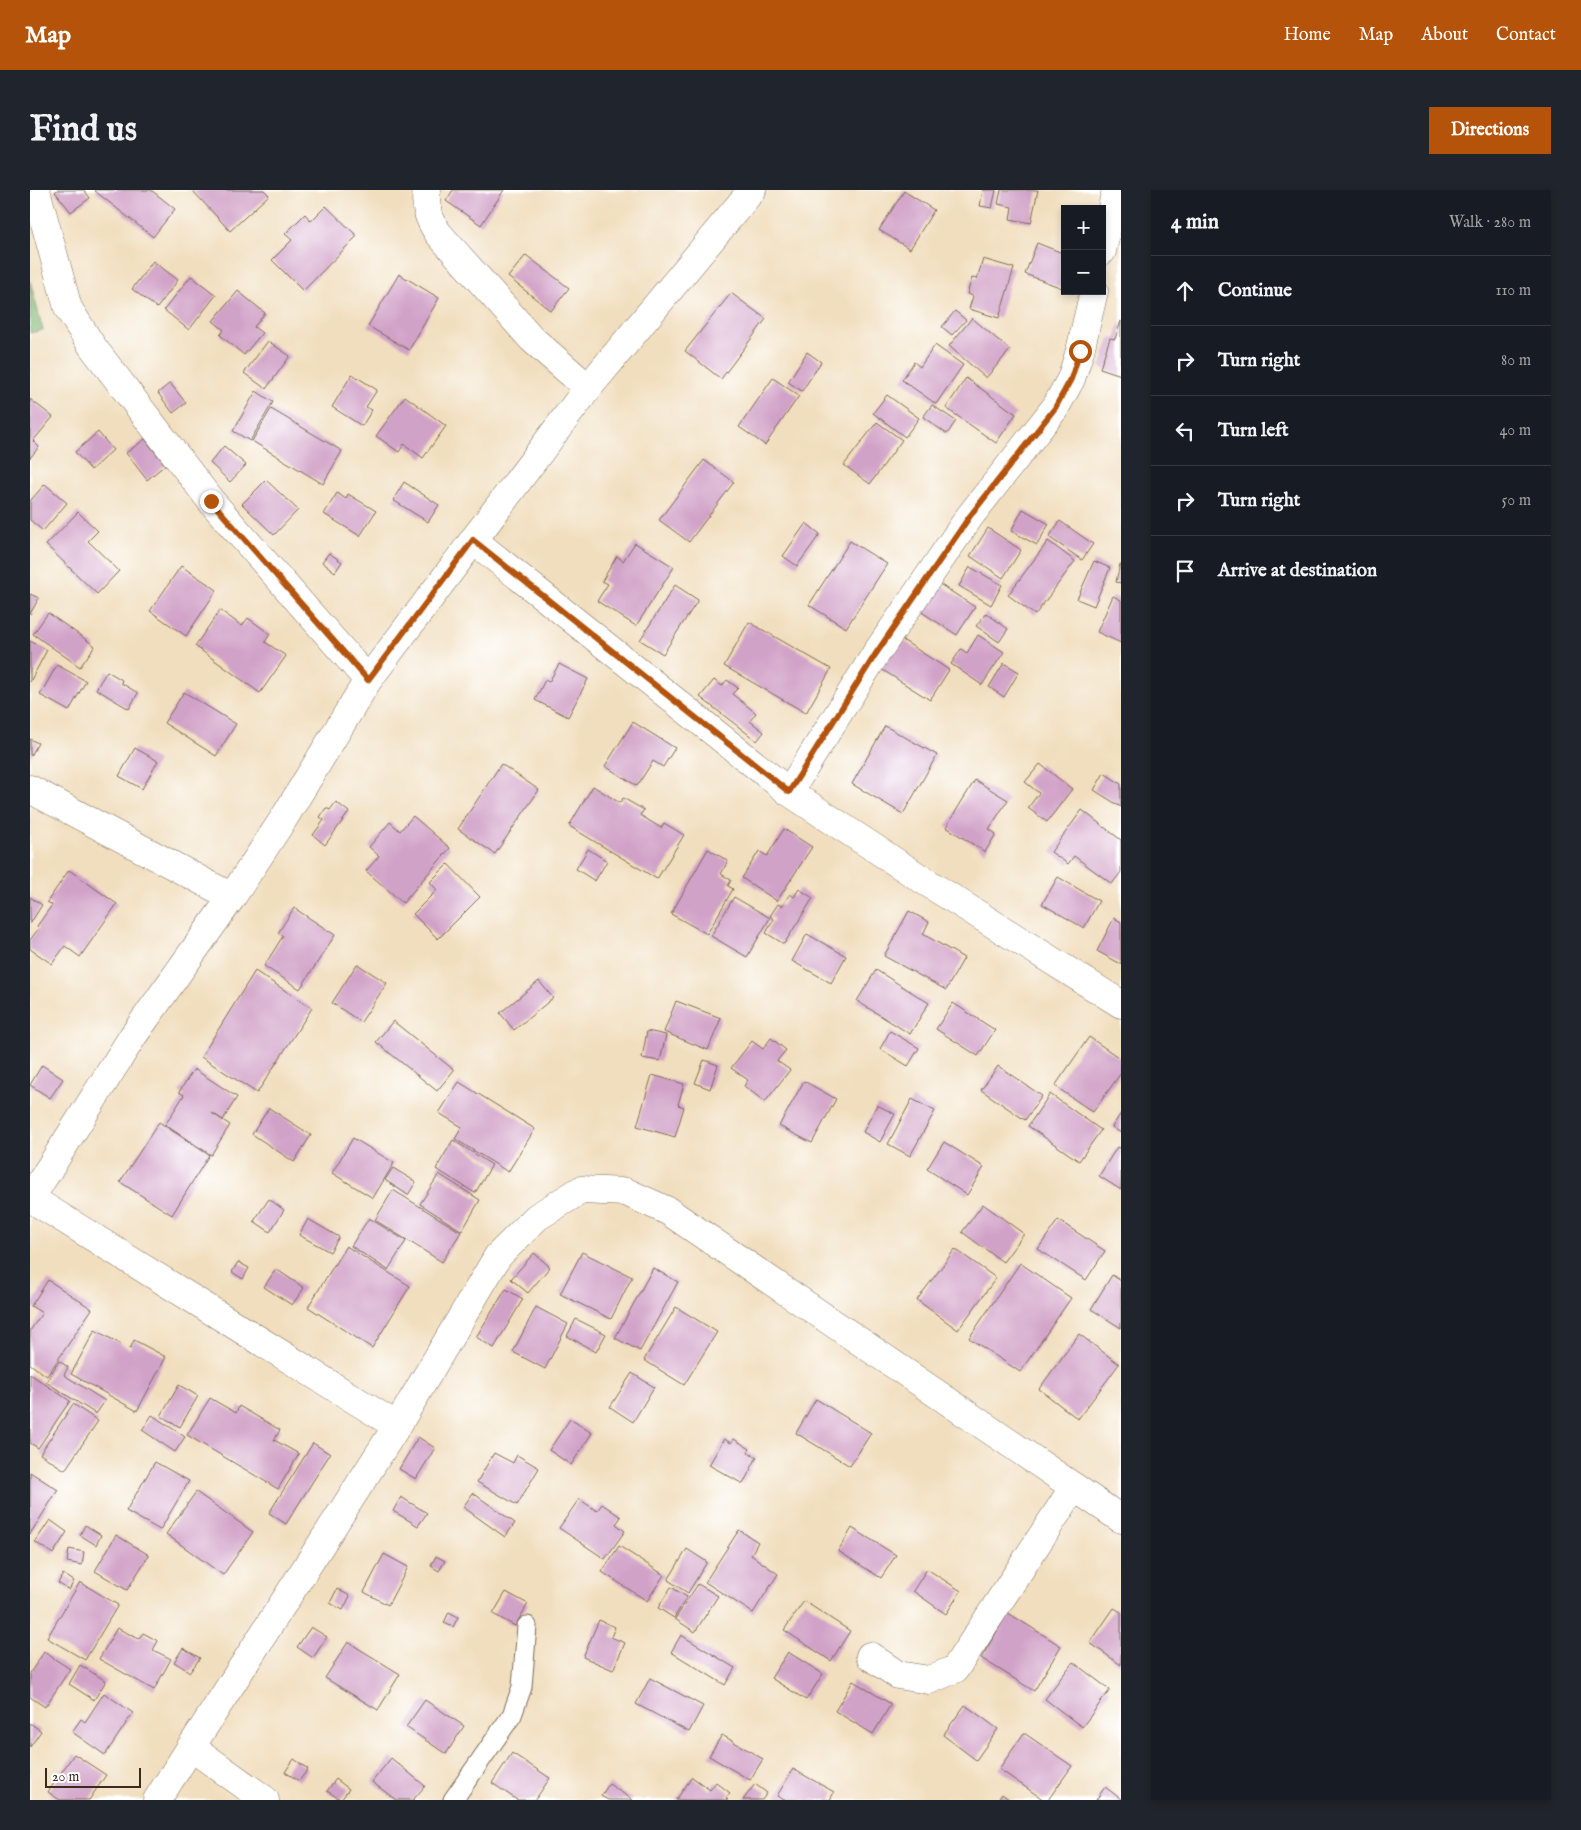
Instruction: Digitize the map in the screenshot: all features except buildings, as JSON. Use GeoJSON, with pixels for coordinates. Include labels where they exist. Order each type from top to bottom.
{"type":"FeatureCollection","features":[{"type":"Feature","properties":{"kind":"street"},"geometry":{"type":"LineString","coordinates":[[36,190],[68,308],[92,346],[211,501],[368,680]]}},
{"type":"Feature","properties":{"kind":"street"},"geometry":{"type":"LineString","coordinates":[[428,190],[426,199],[428,216],[438,233],[532,339],[588,388]]}},
{"type":"Feature","properties":{"kind":"street"},"geometry":{"type":"LineString","coordinates":[[397,1426],[30,1199],[133,1036],[232,897],[284,818],[368,680],[588,388],[752,190]]}},
{"type":"Feature","properties":{"kind":"street"},"geometry":{"type":"LineString","coordinates":[[1102,250],[1116,190]]}},
{"type":"Feature","properties":{"kind":"street"},"geometry":{"type":"LineString","coordinates":[[789,792],[875,655],[970,516],[1055,408],[1071,379],[1080,351],[1093,295]]}},
{"type":"Feature","properties":{"kind":"street"},"geometry":{"type":"LineString","coordinates":[[473,540],[789,792],[923,880],[1121,1004]]}},
{"type":"Feature","properties":{"kind":"street"},"geometry":{"type":"LineString","coordinates":[[30,789],[232,897]]}},
{"type":"Feature","properties":{"kind":"street"},"geometry":{"type":"LineString","coordinates":[[156,1800],[397,1426],[498,1256],[537,1217],[581,1190],[626,1192],[668,1212],[1121,1520]]}},
{"type":"Feature","properties":{"kind":"street"},"geometry":{"type":"LineString","coordinates":[[870,1656],[898,1675],[929,1680],[955,1669],[1074,1487]]}},
{"type":"Feature","properties":{"kind":"street"},"geometry":{"type":"LineString","coordinates":[[191,1747],[265,1800]]}},
{"type":"Feature","properties":{"kind":"lane"},"geometry":{"type":"LineString","coordinates":[[453,1800],[512,1715],[522,1687],[527,1626]]}},
{"type":"Feature","properties":{"kind":"green space"},"geometry":{"type":"Polygon","coordinates":[[[30,281],[43,330],[30,333],[30,281]]]}},
{"type":"Feature","properties":{"kind":"route"},"geometry":{"type":"LineString","coordinates":[[211,501],[368,680],[473,540],[789,792],[875,655],[970,516],[1055,408],[1071,379],[1080,351]]}}]}
